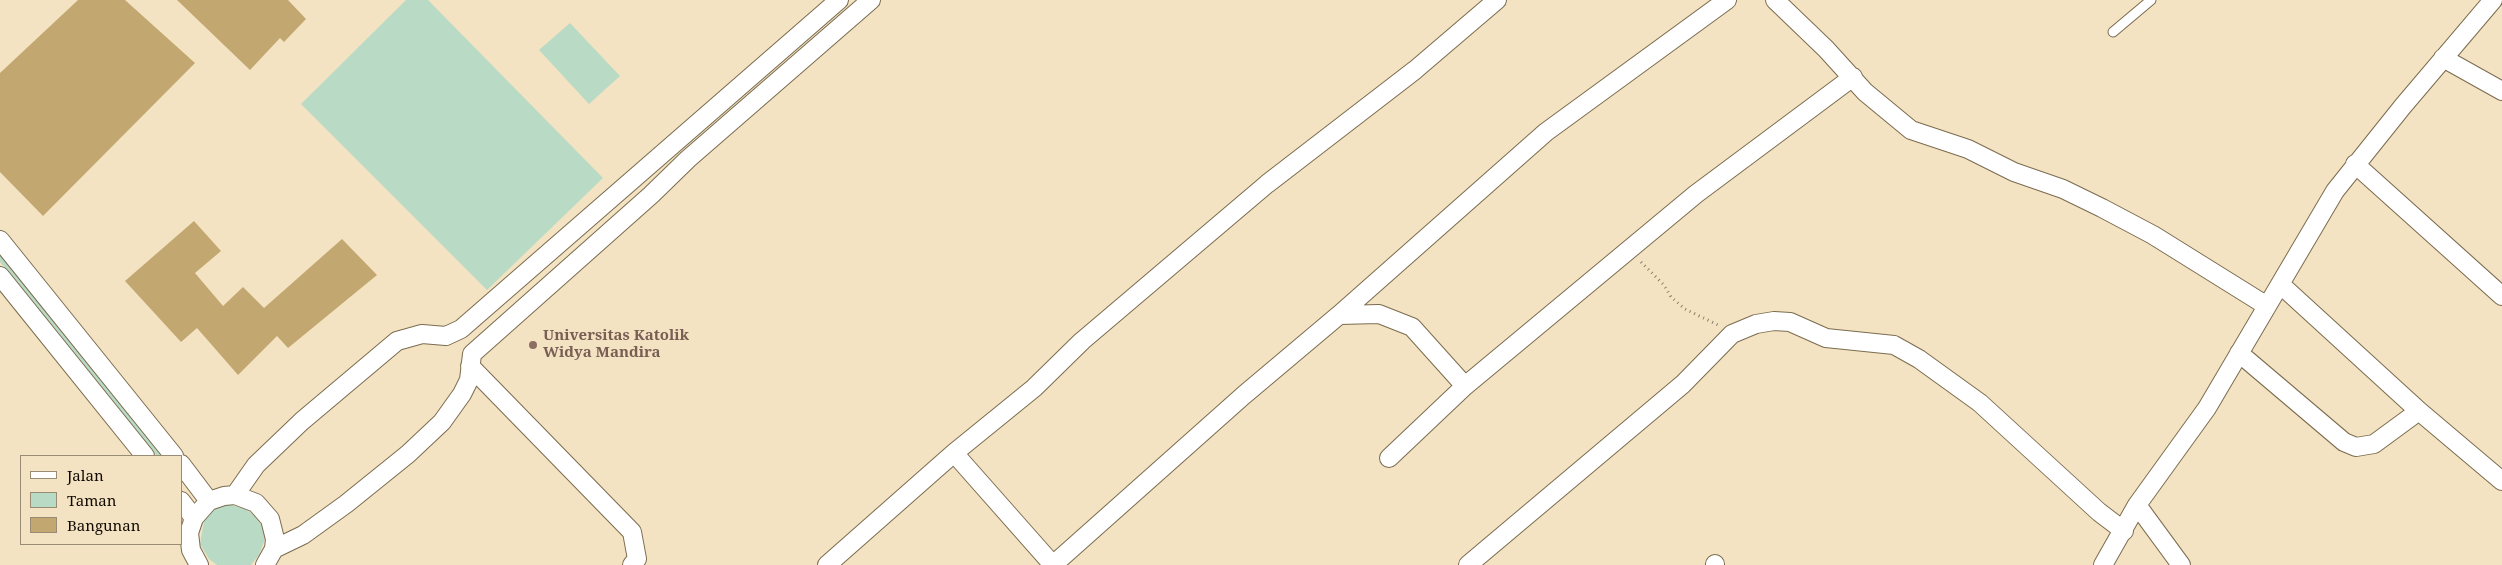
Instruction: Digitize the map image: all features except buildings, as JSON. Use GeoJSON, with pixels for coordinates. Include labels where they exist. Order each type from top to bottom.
{"type":"FeatureCollection","features":[{"type":"Feature","properties":{"kind":"street"},"geometry":{"type":"LineString","coordinates":[[235,495],[256,465],[302,421],[386,350],[397,342],[422,334],[446,336],[462,329],[839,0]]}},
{"type":"Feature","properties":{"kind":"street"},"geometry":{"type":"LineString","coordinates":[[274,549],[302,535],[346,504],[408,454],[442,422],[462,394],[469,380],[472,354],[651,195],[688,159],[871,0]]}},
{"type":"Feature","properties":{"kind":"street"},"geometry":{"type":"LineString","coordinates":[[827,565],[954,453],[1034,388],[1082,341],[1266,184],[1416,70],[1497,0]]}},
{"type":"Feature","properties":{"kind":"street"},"geometry":{"type":"LineString","coordinates":[[954,453],[1053,565],[1244,395],[1546,132],[1727,0]]}},
{"type":"Feature","properties":{"kind":"street"},"geometry":{"type":"LineString","coordinates":[[1775,0],[1866,92],[1911,130],[1968,149],[2014,172],[2063,189],[2102,208],[2153,235],[2267,306]]}},
{"type":"Feature","properties":{"kind":"street"},"geometry":{"type":"LineString","coordinates":[[2103,565],[2124,531],[2137,505],[2188,437],[2335,191],[2355,164],[2493,0]]}},
{"type":"Feature","properties":{"kind":"street"},"geometry":{"type":"LineString","coordinates":[[2443,58],[2502,91]]}},
{"type":"Feature","properties":{"kind":"street"},"geometry":{"type":"LineString","coordinates":[[1389,458],[1465,386],[1696,194],[1853,77]]}},
{"type":"Feature","properties":{"kind":"street"},"geometry":{"type":"LineString","coordinates":[[2355,164],[2502,296]]}},
{"type":"Feature","properties":{"kind":"street"},"geometry":{"type":"LineString","coordinates":[[0,240],[173,455]]}},
{"type":"Feature","properties":{"kind":"street"},"geometry":{"type":"LineString","coordinates":[[0,276],[144,455]]}},
{"type":"Feature","properties":{"kind":"street"},"geometry":{"type":"LineString","coordinates":[[2280,284],[2419,411],[2502,481]]}},
{"type":"Feature","properties":{"kind":"street"},"geometry":{"type":"LineString","coordinates":[[1339,314],[1380,314],[1412,327],[1465,386]]}},
{"type":"Feature","properties":{"kind":"street"},"geometry":{"type":"LineString","coordinates":[[1468,565],[1683,384],[1732,334],[1756,324],[1774,321],[1790,322],[1826,338],[1894,346],[1933,368],[1980,403],[2099,512],[2124,531]]}},
{"type":"Feature","properties":{"kind":"street"},"geometry":{"type":"LineString","coordinates":[[2239,353],[2344,442],[2356,446],[2364,447],[2374,444],[2419,411]]}},
{"type":"Feature","properties":{"kind":"street"},"geometry":{"type":"LineString","coordinates":[[470,366],[632,532],[637,559],[632,565]]}},
{"type":"Feature","properties":{"kind":"street"},"geometry":{"type":"LineString","coordinates":[[106,408],[124,392]]}},
{"type":"Feature","properties":{"kind":"street"},"geometry":{"type":"LineString","coordinates":[[182,465],[209,501]]}},
{"type":"Feature","properties":{"kind":"street"},"geometry":{"type":"LineString","coordinates":[[199,565],[191,550],[189,533],[194,518],[209,501],[235,495],[246,498],[264,510],[274,529],[274,549],[265,565]]}},
{"type":"Feature","properties":{"kind":"street"},"geometry":{"type":"LineString","coordinates":[[182,503],[194,518]]}},
{"type":"Feature","properties":{"kind":"street"},"geometry":{"type":"LineString","coordinates":[[2137,505],[2181,565]]}},
{"type":"Feature","properties":{"kind":"lane"},"geometry":{"type":"LineString","coordinates":[[2113,32],[2151,0]]}},
{"type":"Feature","properties":{"kind":"path"},"geometry":{"type":"LineString","coordinates":[[1632,249],[1664,285],[1671,297],[1685,308],[1732,334]]}},
{"type":"Feature","properties":{"kind":"green space"},"geometry":{"type":"Polygon","coordinates":[[[406,0],[428,0],[603,178],[487,290],[301,104],[406,0]]]}},
{"type":"Feature","properties":{"kind":"green space"},"geometry":{"type":"Polygon","coordinates":[[[570,23],[620,76],[589,104],[539,50],[570,23]]]}},
{"type":"Feature","properties":{"kind":"green space"},"geometry":{"type":"Polygon","coordinates":[[[0,249],[167,455],[156,455],[0,262],[0,249]]]}},
{"type":"Feature","properties":{"kind":"green space"},"geometry":{"type":"Polygon","coordinates":[[[227,504],[246,509],[256,517],[265,531],[265,539],[259,555],[251,565],[217,565],[209,559],[200,544],[204,521],[215,508],[227,504]]]}},
{"type":"Feature","properties":{"kind":"place","name":"Universitas Katolik Widya Mandira"},"geometry":{"type":"Point","coordinates":[533,345]}}]}
